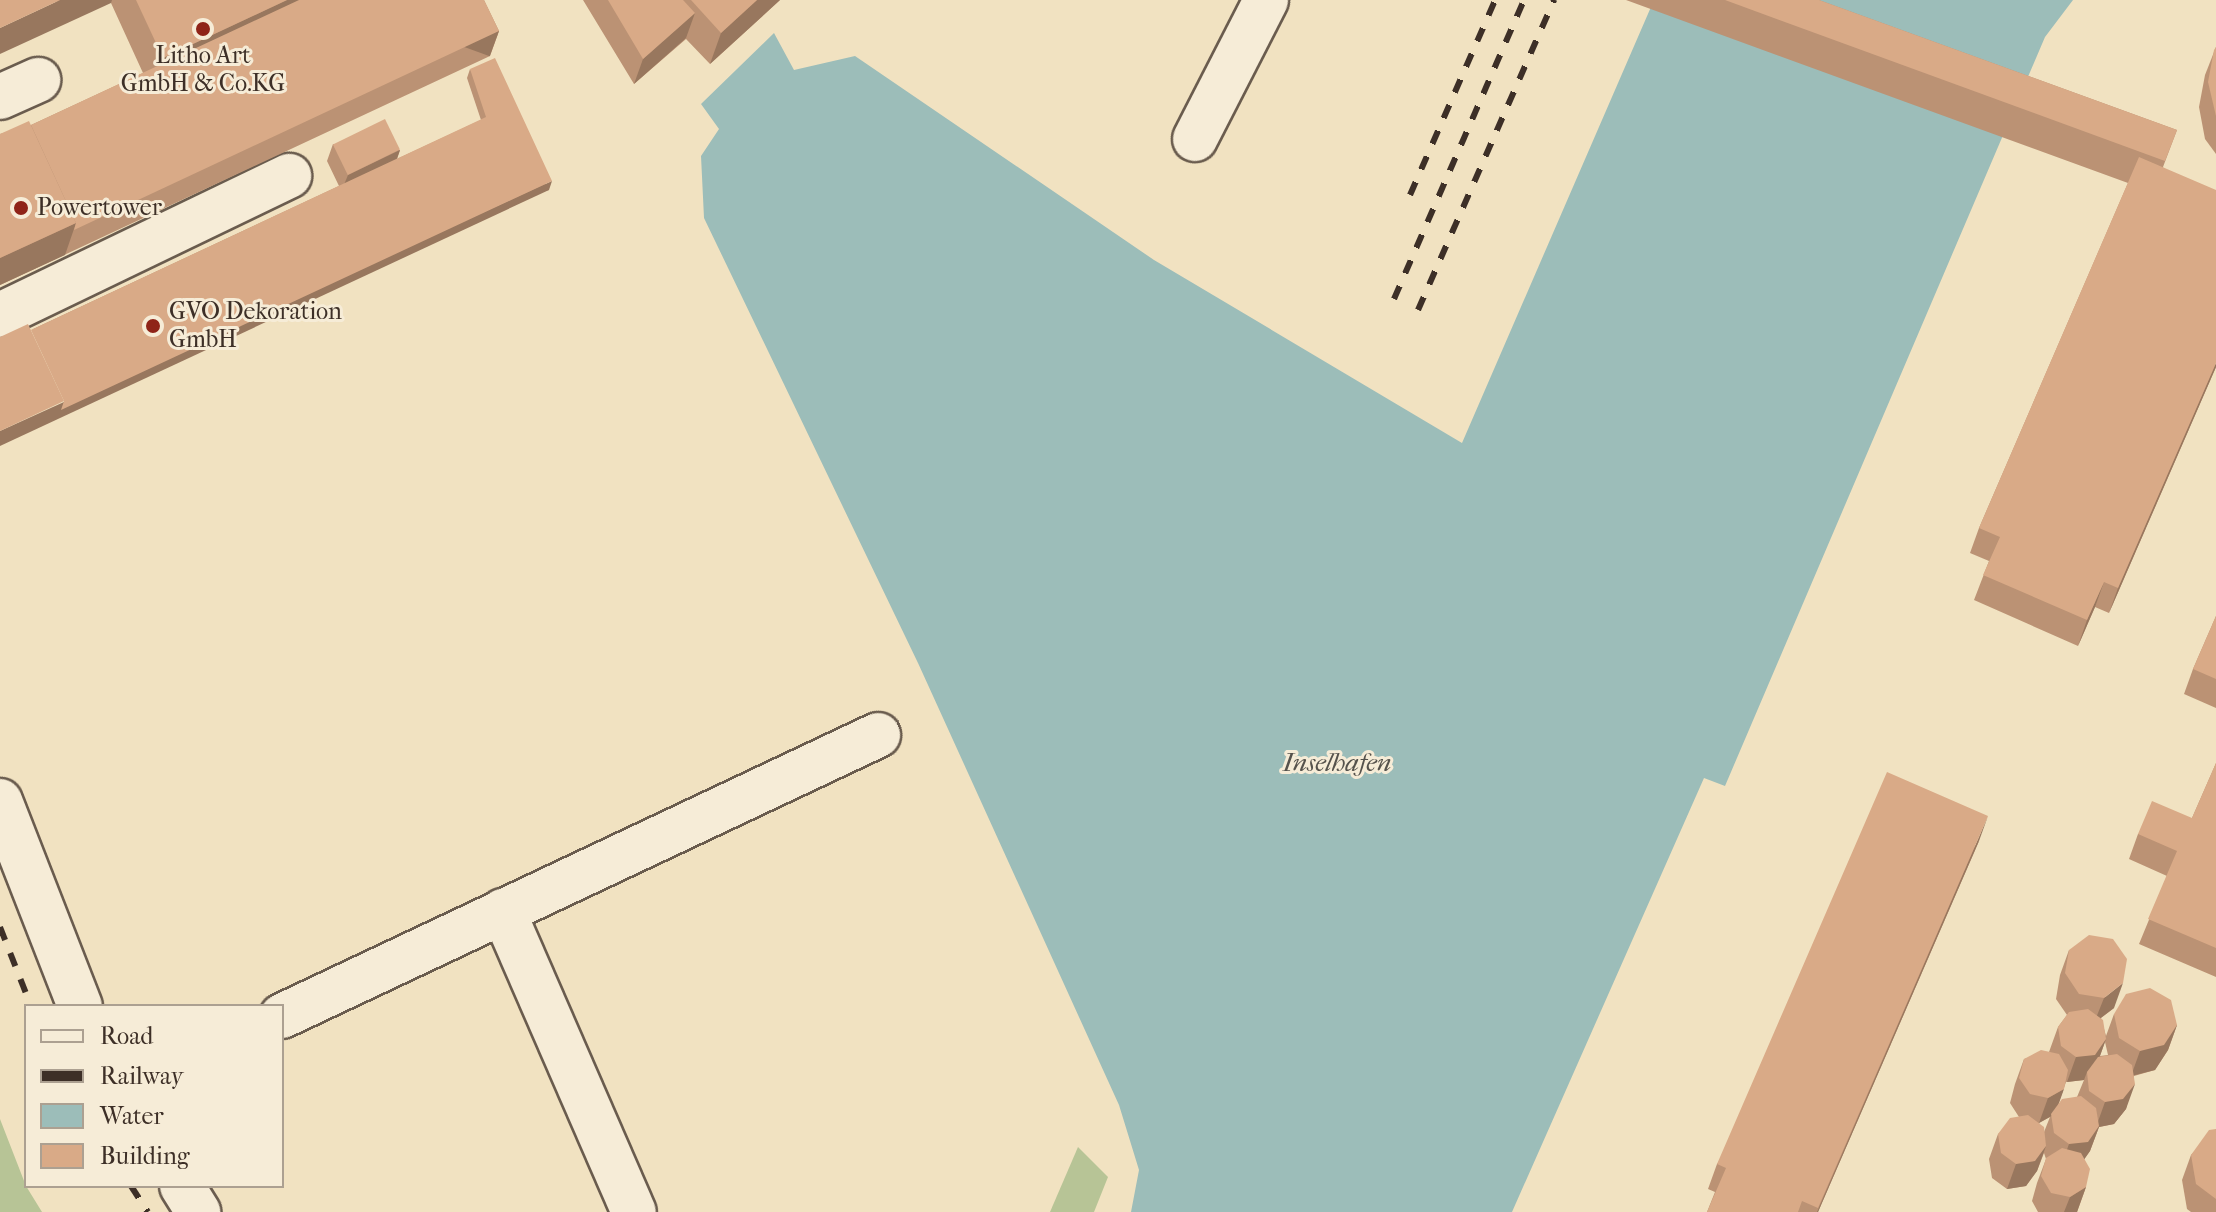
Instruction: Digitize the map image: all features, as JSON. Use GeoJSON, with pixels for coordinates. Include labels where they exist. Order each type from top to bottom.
{"type":"FeatureCollection","features":[{"type":"Feature","properties":{"kind":"street"},"geometry":{"type":"LineString","coordinates":[[1195,139],[1266,0]]}},
{"type":"Feature","properties":{"kind":"street"},"geometry":{"type":"LineString","coordinates":[[0,315],[289,176]]}},
{"type":"Feature","properties":{"kind":"street"},"geometry":{"type":"LineString","coordinates":[[284,1015],[878,735]]}},
{"type":"Feature","properties":{"kind":"street"},"geometry":{"type":"LineString","coordinates":[[0,801],[79,1004]]}},
{"type":"Feature","properties":{"kind":"street"},"geometry":{"type":"LineString","coordinates":[[503,911],[634,1212]]}},
{"type":"Feature","properties":{"kind":"street"},"geometry":{"type":"LineString","coordinates":[[183,1188],[198,1212]]}},
{"type":"Feature","properties":{"kind":"green space"},"geometry":{"type":"Polygon","coordinates":[[[0,1119],[24,1188],[27,1188],[42,1212],[0,1212],[0,1119]]]}},
{"type":"Feature","properties":{"kind":"green space"},"geometry":{"type":"Polygon","coordinates":[[[1078,1147],[1108,1177],[1094,1212],[1050,1212],[1078,1147]]]}},
{"type":"Feature","properties":{"kind":"water","name":"Inselhafen"},"geometry":{"type":"Polygon","coordinates":[[[1654,0],[2073,0],[2045,37],[1725,786],[1704,778],[1512,1212],[1131,1212],[1139,1170],[1119,1105],[918,663],[704,218],[701,156],[719,129],[701,104],[774,33],[794,70],[855,56],[1154,260],[1462,443],[1654,0]]]}},
{"type":"Feature","properties":{"kind":"building"},"geometry":{"type":"Polygon","coordinates":[[[0,0],[60,0],[0,28],[0,0]]]}},
{"type":"Feature","properties":{"kind":"building"},"geometry":{"type":"Polygon","coordinates":[[[136,0],[287,0],[163,58],[136,0]]]}},
{"type":"Feature","properties":{"kind":"building"},"geometry":{"type":"Polygon","coordinates":[[[299,0],[484,0],[499,31],[74,230],[76,223],[31,125],[299,0]]]}},
{"type":"Feature","properties":{"kind":"building"},"geometry":{"type":"Polygon","coordinates":[[[608,0],[683,0],[695,13],[643,59],[608,0]]]}},
{"type":"Feature","properties":{"kind":"building"},"geometry":{"type":"Polygon","coordinates":[[[691,0],[757,0],[721,33],[691,0]]]}},
{"type":"Feature","properties":{"kind":"building"},"geometry":{"type":"Polygon","coordinates":[[[1725,0],[1819,0],[2177,130],[2165,161],[1725,0]]]}},
{"type":"Feature","properties":{"kind":"building"},"geometry":{"type":"Polygon","coordinates":[[[2216,47],[2216,116],[2208,82],[2216,47]]]}},
{"type":"Feature","properties":{"kind":"building"},"geometry":{"type":"Polygon","coordinates":[[[495,58],[552,181],[61,410],[64,401],[31,330],[486,117],[470,69],[495,58]]]}},
{"type":"Feature","properties":{"kind":"building"},"geometry":{"type":"Polygon","coordinates":[[[385,119],[400,150],[348,175],[333,144],[385,119]]]}},
{"type":"Feature","properties":{"kind":"building"},"geometry":{"type":"Polygon","coordinates":[[[29,121],[76,223],[0,258],[0,134],[29,121]]]}},
{"type":"Feature","properties":{"kind":"building"},"geometry":{"type":"Polygon","coordinates":[[[2139,157],[2216,190],[2216,363],[2118,588],[2104,582],[2087,620],[1983,575],[2000,537],[1979,528],[2139,157]]]}},
{"type":"Feature","properties":{"kind":"building"},"geometry":{"type":"Polygon","coordinates":[[[28,324],[64,401],[0,431],[0,337],[28,324]]]}},
{"type":"Feature","properties":{"kind":"building"},"geometry":{"type":"Polygon","coordinates":[[[2216,616],[2216,679],[2193,669],[2216,616]]]}},
{"type":"Feature","properties":{"kind":"building"},"geometry":{"type":"Polygon","coordinates":[[[2216,763],[2216,948],[2148,919],[2177,851],[2138,834],[2152,801],[2192,818],[2216,763]]]}},
{"type":"Feature","properties":{"kind":"building"},"geometry":{"type":"Polygon","coordinates":[[[1887,772],[1988,816],[1818,1208],[1802,1201],[1798,1212],[1707,1212],[1726,1168],[1717,1164],[1887,772]]]}},
{"type":"Feature","properties":{"kind":"building"},"geometry":{"type":"Polygon","coordinates":[[[2089,935],[2113,939],[2127,959],[2123,983],[2104,998],[2079,994],[2065,973],[2069,950],[2089,935]]]}},
{"type":"Feature","properties":{"kind":"building"},"geometry":{"type":"Polygon","coordinates":[[[2150,988],[2171,1000],[2177,1025],[2164,1045],[2140,1051],[2119,1038],[2114,1014],[2126,994],[2150,988]]]}},
{"type":"Feature","properties":{"kind":"building"},"geometry":{"type":"Polygon","coordinates":[[[2088,1009],[2103,1020],[2106,1039],[2095,1055],[2076,1057],[2061,1046],[2058,1027],[2069,1012],[2088,1009]]]}},
{"type":"Feature","properties":{"kind":"building"},"geometry":{"type":"Polygon","coordinates":[[[2041,1050],[2059,1054],[2068,1070],[2064,1089],[2048,1098],[2030,1094],[2019,1078],[2024,1059],[2041,1050]]]}},
{"type":"Feature","properties":{"kind":"building"},"geometry":{"type":"Polygon","coordinates":[[[2117,1054],[2132,1065],[2135,1084],[2123,1099],[2105,1102],[2089,1091],[2087,1072],[2098,1057],[2117,1054]]]}},
{"type":"Feature","properties":{"kind":"building"},"geometry":{"type":"Polygon","coordinates":[[[2081,1096],[2096,1108],[2099,1126],[2088,1142],[2069,1144],[2054,1133],[2051,1114],[2062,1099],[2081,1096]]]}},
{"type":"Feature","properties":{"kind":"building"},"geometry":{"type":"Polygon","coordinates":[[[2028,1115],[2044,1127],[2046,1146],[2035,1161],[2016,1164],[2001,1153],[1998,1134],[2010,1118],[2028,1115]]]}},
{"type":"Feature","properties":{"kind":"building"},"geometry":{"type":"Polygon","coordinates":[[[2216,1129],[2216,1199],[2196,1184],[2191,1155],[2209,1130],[2216,1129]]]}},
{"type":"Feature","properties":{"kind":"building"},"geometry":{"type":"Polygon","coordinates":[[[2062,1148],[2081,1153],[2090,1169],[2086,1187],[2070,1197],[2051,1193],[2041,1176],[2046,1158],[2062,1148]]]}},
{"type":"Feature","properties":{"kind":"railway"},"geometry":{"type":"LineString","coordinates":[[1410,195],[1495,0]]}},
{"type":"Feature","properties":{"kind":"railway"},"geometry":{"type":"LineString","coordinates":[[1394,299],[1524,0]]}},
{"type":"Feature","properties":{"kind":"railway"},"geometry":{"type":"LineString","coordinates":[[1418,310],[1554,0]]}},
{"type":"Feature","properties":{"kind":"railway"},"geometry":{"type":"LineString","coordinates":[[0,927],[30,1004]]}},
{"type":"Feature","properties":{"kind":"railway"},"geometry":{"type":"LineString","coordinates":[[132,1188],[148,1212]]}},
{"type":"Feature","properties":{"kind":"place","name":"Litho Art GmbH & Co.KG"},"geometry":{"type":"Point","coordinates":[203,29]}},
{"type":"Feature","properties":{"kind":"place","name":"Powertower"},"geometry":{"type":"Point","coordinates":[21,208]}},
{"type":"Feature","properties":{"kind":"place","name":"GVO Dekoration GmbH"},"geometry":{"type":"Point","coordinates":[153,326]}}]}
